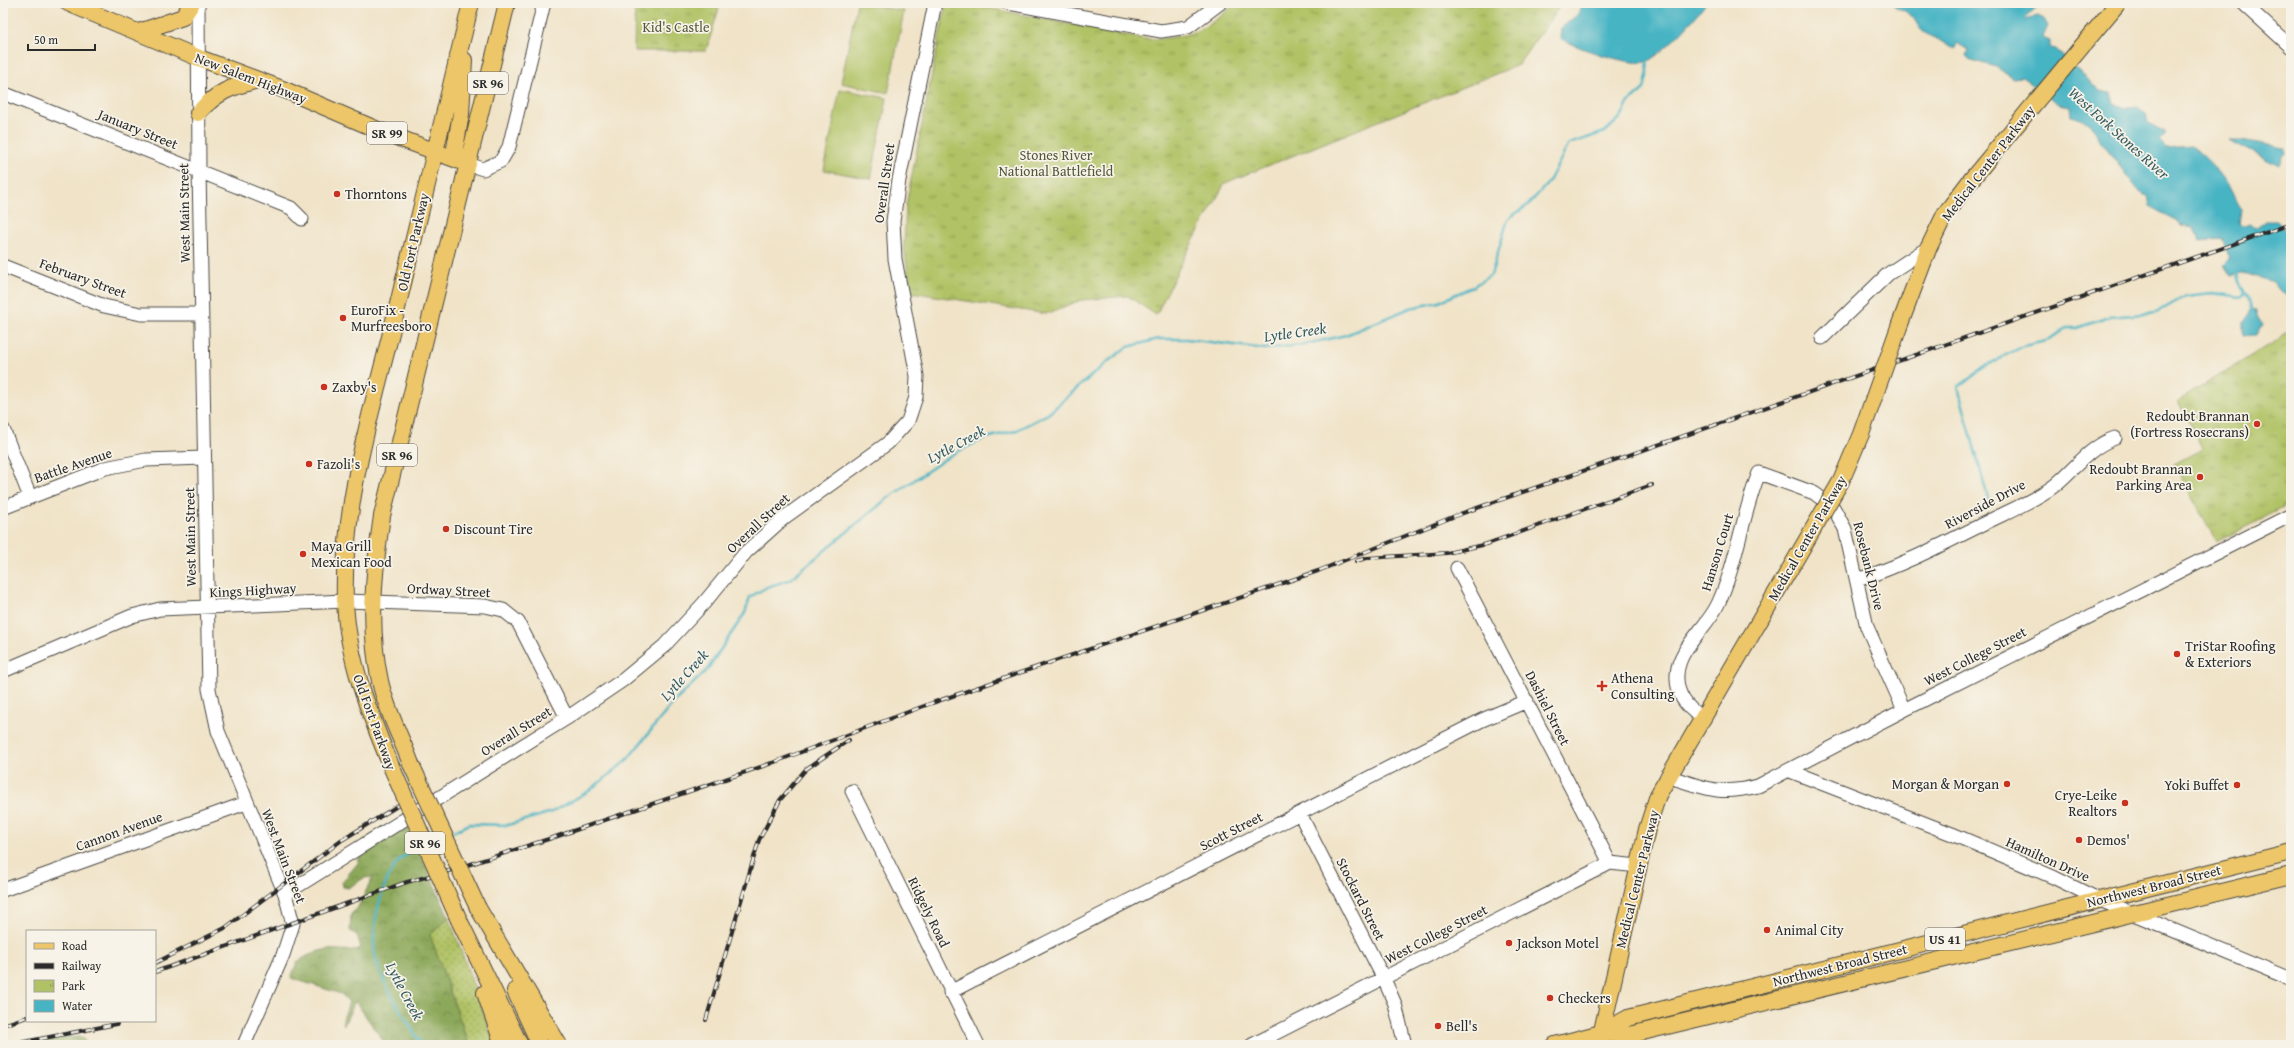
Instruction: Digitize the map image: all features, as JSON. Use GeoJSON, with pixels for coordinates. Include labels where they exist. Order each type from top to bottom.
{"type":"FeatureCollection","features":[{"type":"Feature","properties":{"kind":"main road","name":"New Salem Highway"},"geometry":{"type":"LineString","coordinates":[[68,3],[199,58],[258,80],[434,152]]}},
{"type":"Feature","properties":{"kind":"main road"},"geometry":{"type":"LineString","coordinates":[[139,32],[183,17],[192,3]]}},
{"type":"Feature","properties":{"kind":"main road","name":"Old Fort Parkway"},"geometry":{"type":"LineString","coordinates":[[471,3],[351,501],[345,559],[345,601],[349,642],[361,692],[390,766],[459,920],[520,1045]]}},
{"type":"Feature","properties":{"kind":"main road","name":"Old Fort Parkway"},"geometry":{"type":"LineString","coordinates":[[507,3],[462,161],[382,516],[376,559],[373,602],[374,635],[380,681],[411,764],[540,1045]]}},
{"type":"Feature","properties":{"kind":"main road","name":"Medical Center Parkway"},"geometry":{"type":"LineString","coordinates":[[1600,1039],[1638,866],[1647,829],[1658,795],[1667,776],[1701,717],[1841,481],[1861,434],[1929,247],[1945,214],[2014,127],[2118,3]]}},
{"type":"Feature","properties":{"kind":"main road"},"geometry":{"type":"LineString","coordinates":[[462,161],[454,148],[461,114],[466,22]]}},
{"type":"Feature","properties":{"kind":"main road"},"geometry":{"type":"LineString","coordinates":[[198,113],[219,92],[258,80]]}},
{"type":"Feature","properties":{"kind":"main road","name":"SR 99"},"geometry":{"type":"LineString","coordinates":[[434,152],[462,161]]}},
{"type":"Feature","properties":{"kind":"main road","name":"Northwest Broad Street"},"geometry":{"type":"LineString","coordinates":[[1600,1039],[1628,1018],[2291,852]]}},
{"type":"Feature","properties":{"kind":"main road","name":"Northwest Broad Street"},"geometry":{"type":"LineString","coordinates":[[1555,1045],[1630,1035],[2291,875]]}},
{"type":"Feature","properties":{"kind":"main road"},"geometry":{"type":"LineString","coordinates":[[478,908],[559,1045]]}},
{"type":"Feature","properties":{"kind":"main road"},"geometry":{"type":"LineString","coordinates":[[459,920],[503,1045]]}},
{"type":"Feature","properties":{"kind":"main road"},"geometry":{"type":"LineString","coordinates":[[1955,936],[1959,955]]}},
{"type":"Feature","properties":{"kind":"main road"},"geometry":{"type":"LineString","coordinates":[[1878,955],[1883,974]]}},
{"type":"Feature","properties":{"kind":"street","name":"West Main Street"},"geometry":{"type":"LineString","coordinates":[[198,3],[198,113],[204,458],[207,608],[211,695],[218,731],[246,803],[285,894],[293,924],[283,955],[244,1045]]}},
{"type":"Feature","properties":{"kind":"street"},"geometry":{"type":"LineString","coordinates":[[462,161],[483,169],[500,161],[509,147],[544,3]]}},
{"type":"Feature","properties":{"kind":"street","name":"Overall Street"},"geometry":{"type":"LineString","coordinates":[[285,894],[567,718],[623,680],[664,646],[704,603],[746,552],[785,517],[888,443],[908,421],[916,397],[917,376],[895,259],[893,221],[899,180],[935,3]]}},
{"type":"Feature","properties":{"kind":"street"},"geometry":{"type":"LineString","coordinates":[[1008,3],[1161,31],[1188,27],[1220,3]]}},
{"type":"Feature","properties":{"kind":"street"},"geometry":{"type":"LineString","coordinates":[[2243,3],[2291,47]]}},
{"type":"Feature","properties":{"kind":"street","name":"January Street"},"geometry":{"type":"LineString","coordinates":[[3,93],[291,208],[302,219]]}},
{"type":"Feature","properties":{"kind":"street"},"geometry":{"type":"LineString","coordinates":[[1822,338],[1888,274],[1929,247]]}},
{"type":"Feature","properties":{"kind":"street","name":"February Street"},"geometry":{"type":"LineString","coordinates":[[3,266],[104,306],[141,314],[202,314]]}},
{"type":"Feature","properties":{"kind":"street"},"geometry":{"type":"LineString","coordinates":[[3,429],[30,497]]}},
{"type":"Feature","properties":{"kind":"street","name":"Riverside Drive"},"geometry":{"type":"LineString","coordinates":[[1857,580],[1889,570],[2004,514],[2054,486],[2085,455],[2103,442],[2115,438]]}},
{"type":"Feature","properties":{"kind":"street","name":"Battle Avenue"},"geometry":{"type":"LineString","coordinates":[[3,508],[105,468],[146,460],[204,458]]}},
{"type":"Feature","properties":{"kind":"street","name":"Rosebank Drive"},"geometry":{"type":"LineString","coordinates":[[1759,473],[1814,493],[1833,507],[1845,529],[1867,627],[1904,710]]}},
{"type":"Feature","properties":{"kind":"street","name":"Hanson Court"},"geometry":{"type":"LineString","coordinates":[[1701,717],[1691,710],[1678,692],[1677,674],[1682,658],[1717,606],[1724,590],[1750,495],[1759,473]]}},
{"type":"Feature","properties":{"kind":"street","name":"West College Street"},"geometry":{"type":"LineString","coordinates":[[1667,776],[1717,792],[1736,792],[1758,786],[1790,771],[1904,710],[2290,520]]}},
{"type":"Feature","properties":{"kind":"street","name":"Dashiel Street"},"geometry":{"type":"LineString","coordinates":[[1457,568],[1610,863]]}},
{"type":"Feature","properties":{"kind":"street","name":"Kings Highway"},"geometry":{"type":"LineString","coordinates":[[3,671],[132,616],[160,609],[345,601],[373,602]]}},
{"type":"Feature","properties":{"kind":"street","name":"Ordway Street"},"geometry":{"type":"LineString","coordinates":[[373,602],[485,606],[503,610],[518,622],[567,718]]}},
{"type":"Feature","properties":{"kind":"street","name":"Scott Street"},"geometry":{"type":"LineString","coordinates":[[950,992],[1482,720],[1527,701]]}},
{"type":"Feature","properties":{"kind":"street","name":"Hamilton Drive"},"geometry":{"type":"LineString","coordinates":[[1790,771],[1959,837],[2053,877],[2100,900],[2291,979]]}},
{"type":"Feature","properties":{"kind":"street","name":"Ridgely Road"},"geometry":{"type":"LineString","coordinates":[[852,791],[950,992],[978,1045]]}},
{"type":"Feature","properties":{"kind":"street","name":"Cannon Avenue"},"geometry":{"type":"LineString","coordinates":[[3,890],[246,803]]}},
{"type":"Feature","properties":{"kind":"street","name":"Stockard Street"},"geometry":{"type":"LineString","coordinates":[[1300,814],[1384,979],[1395,1004],[1405,1045]]}},
{"type":"Feature","properties":{"kind":"street"},"geometry":{"type":"LineString","coordinates":[[1610,863],[1638,866]]}},
{"type":"Feature","properties":{"kind":"street","name":"West College Street"},"geometry":{"type":"LineString","coordinates":[[1252,1045],[1610,863]]}},
{"type":"Feature","properties":{"kind":"green space","name":"Kid's Castle"},"geometry":{"type":"Polygon","coordinates":[[[635,3],[695,3],[719,8],[706,51],[634,51],[635,3]]]}},
{"type":"Feature","properties":{"kind":"green space"},"geometry":{"type":"Polygon","coordinates":[[[857,3],[904,11],[888,93],[841,83],[857,3]]]}},
{"type":"Feature","properties":{"kind":"green space","name":"Stones River National Battlefield"},"geometry":{"type":"Polygon","coordinates":[[[946,3],[963,3],[1145,39],[1159,39],[1194,32],[1214,21],[1235,3],[1562,3],[1518,65],[1225,183],[1184,258],[1156,315],[1128,296],[1081,300],[1046,314],[911,292],[904,247],[906,205],[946,3]]]}},
{"type":"Feature","properties":{"kind":"green space"},"geometry":{"type":"Polygon","coordinates":[[[840,89],[887,98],[871,179],[824,170],[840,89]]]}},
{"type":"Feature","properties":{"kind":"green space"},"geometry":{"type":"Polygon","coordinates":[[[2291,331],[2291,504],[2216,542],[2174,464],[2202,449],[2178,401],[2291,331]]]}},
{"type":"Feature","properties":{"kind":"green space"},"geometry":{"type":"Polygon","coordinates":[[[386,826],[401,831],[407,826],[449,917],[430,935],[469,1045],[386,1045],[355,1001],[344,1025],[343,1019],[349,1002],[341,994],[291,978],[297,962],[312,953],[323,950],[352,950],[361,948],[357,935],[350,931],[351,914],[357,909],[373,877],[364,878],[348,888],[343,887],[342,882],[358,863],[364,840],[386,826]]]}},
{"type":"Feature","properties":{"kind":"green space"},"geometry":{"type":"Polygon","coordinates":[[[449,917],[495,1045],[469,1045],[430,935],[449,917]]]}},
{"type":"Feature","properties":{"kind":"green space"},"geometry":{"type":"Polygon","coordinates":[[[62,1037],[83,1037],[86,1045],[25,1045],[62,1037]]]}},
{"type":"Feature","properties":{"kind":"water"},"geometry":{"type":"Polygon","coordinates":[[[1584,3],[1706,3],[1687,27],[1659,53],[1645,62],[1638,62],[1615,59],[1602,55],[1560,38],[1561,28],[1577,15],[1584,3]]]}},
{"type":"Feature","properties":{"kind":"water","name":"West Fork Stones River"},"geometry":{"type":"Polygon","coordinates":[[[1891,3],[2041,3],[2024,19],[2038,16],[2044,19],[2048,26],[2043,37],[2050,40],[2050,48],[2055,49],[2100,91],[2111,93],[2114,103],[2126,108],[2138,107],[2146,114],[2148,123],[2165,132],[2165,136],[2159,140],[2166,148],[2191,146],[2207,160],[2226,182],[2241,209],[2239,224],[2244,225],[2250,223],[2255,228],[2265,221],[2277,221],[2287,232],[2291,232],[2291,298],[2280,291],[2273,282],[2241,273],[2231,276],[2224,265],[2230,259],[2222,239],[2201,241],[2194,228],[2181,226],[2178,221],[2150,206],[2148,196],[2138,190],[2100,141],[2093,127],[2081,119],[2071,116],[2070,106],[2059,104],[2022,77],[2013,78],[1996,67],[1971,60],[1966,55],[1968,50],[1957,43],[1955,49],[1928,35],[1920,29],[1909,14],[1891,3]]]}},
{"type":"Feature","properties":{"kind":"water"},"geometry":{"type":"Polygon","coordinates":[[[2229,140],[2241,140],[2286,148],[2286,153],[2282,157],[2279,166],[2229,140]]]}},
{"type":"Feature","properties":{"kind":"water"},"geometry":{"type":"Polygon","coordinates":[[[2252,309],[2257,310],[2257,316],[2263,324],[2257,335],[2243,336],[2243,322],[2252,309]]]}},
{"type":"Feature","properties":{"kind":"waterway","name":"Lytle Creek"},"geometry":{"type":"LineString","coordinates":[[450,833],[470,824],[508,825],[552,812],[589,791],[626,761],[674,702],[707,670],[745,613],[750,597],[767,587],[789,580],[888,498],[951,455],[986,438],[1015,431],[1048,414],[1107,362],[1128,347],[1158,339],[1187,339],[1265,349],[1302,345],[1346,335],[1410,308],[1439,302],[1472,287],[1491,275],[1508,219],[1528,205],[1548,183],[1569,144],[1605,132],[1621,117],[1629,102],[1644,89],[1648,72],[1647,58]]}},
{"type":"Feature","properties":{"kind":"waterway"},"geometry":{"type":"LineString","coordinates":[[2237,274],[2238,279],[2250,300],[2252,309]]}},
{"type":"Feature","properties":{"kind":"waterway"},"geometry":{"type":"LineString","coordinates":[[1989,502],[1958,387],[1992,362],[2024,346],[2046,341],[2068,328],[2077,328],[2109,317],[2156,313],[2186,296],[2212,293],[2242,297],[2245,292]]}},
{"type":"Feature","properties":{"kind":"waterway","name":"Lytle Creek"},"geometry":{"type":"LineString","coordinates":[[421,846],[401,858],[393,868],[383,890],[379,904],[375,925],[374,947],[380,971],[386,984],[400,1011],[422,1045]]}},
{"type":"Feature","properties":{"kind":"railway"},"geometry":{"type":"LineString","coordinates":[[156,972],[407,882],[452,870],[558,836],[772,763],[932,703],[1318,571],[1460,514],[2291,224]]}},
{"type":"Feature","properties":{"kind":"railway"},"geometry":{"type":"LineString","coordinates":[[1356,561],[1367,558],[1447,553],[1487,544],[1652,485]]}},
{"type":"Feature","properties":{"kind":"railway"},"geometry":{"type":"LineString","coordinates":[[706,1020],[759,840],[780,800],[806,769],[849,740]]}},
{"type":"Feature","properties":{"kind":"railway"},"geometry":{"type":"LineString","coordinates":[[156,962],[225,928],[342,840],[412,797]]}},
{"type":"Feature","properties":{"kind":"railway"},"geometry":{"type":"LineString","coordinates":[[3,1025],[26,1017]]}},
{"type":"Feature","properties":{"kind":"railway"},"geometry":{"type":"LineString","coordinates":[[8,1045],[117,1024]]}},
{"type":"Feature","properties":{"kind":"place","name":"Thorntons"},"geometry":{"type":"Point","coordinates":[337,194]}},
{"type":"Feature","properties":{"kind":"place","name":"EuroFix - Murfreesboro"},"geometry":{"type":"Point","coordinates":[343,318]}},
{"type":"Feature","properties":{"kind":"place","name":"Zaxby's"},"geometry":{"type":"Point","coordinates":[324,387]}},
{"type":"Feature","properties":{"kind":"place","name":"Redoubt Brannan (Fortress Rosecrans)"},"geometry":{"type":"Point","coordinates":[2257,424]}},
{"type":"Feature","properties":{"kind":"place","name":"Fazoli's"},"geometry":{"type":"Point","coordinates":[309,464]}},
{"type":"Feature","properties":{"kind":"place","name":"Redoubt Brannan Parking Area"},"geometry":{"type":"Point","coordinates":[2200,477]}},
{"type":"Feature","properties":{"kind":"place","name":"Discount Tire"},"geometry":{"type":"Point","coordinates":[446,529]}},
{"type":"Feature","properties":{"kind":"place","name":"Maya Grill Mexican Food"},"geometry":{"type":"Point","coordinates":[303,554]}},
{"type":"Feature","properties":{"kind":"place","name":"TriStar Roofing & Exteriors"},"geometry":{"type":"Point","coordinates":[2177,654]}},
{"type":"Feature","properties":{"kind":"place","name":"Athena Consulting"},"geometry":{"type":"Point","coordinates":[1602,686]}},
{"type":"Feature","properties":{"kind":"place","name":"Morgan & Morgan"},"geometry":{"type":"Point","coordinates":[2007,784]}},
{"type":"Feature","properties":{"kind":"place","name":"Yoki Buffet"},"geometry":{"type":"Point","coordinates":[2237,785]}},
{"type":"Feature","properties":{"kind":"place","name":"Crye-Leike Realtors"},"geometry":{"type":"Point","coordinates":[2125,803]}},
{"type":"Feature","properties":{"kind":"place","name":"Demos'"},"geometry":{"type":"Point","coordinates":[2079,840]}},
{"type":"Feature","properties":{"kind":"place","name":"Animal City"},"geometry":{"type":"Point","coordinates":[1767,930]}},
{"type":"Feature","properties":{"kind":"place","name":"Jackson Motel"},"geometry":{"type":"Point","coordinates":[1509,943]}},
{"type":"Feature","properties":{"kind":"place","name":"Checkers"},"geometry":{"type":"Point","coordinates":[1550,998]}},
{"type":"Feature","properties":{"kind":"place","name":"Bell's"},"geometry":{"type":"Point","coordinates":[1438,1026]}}]}
